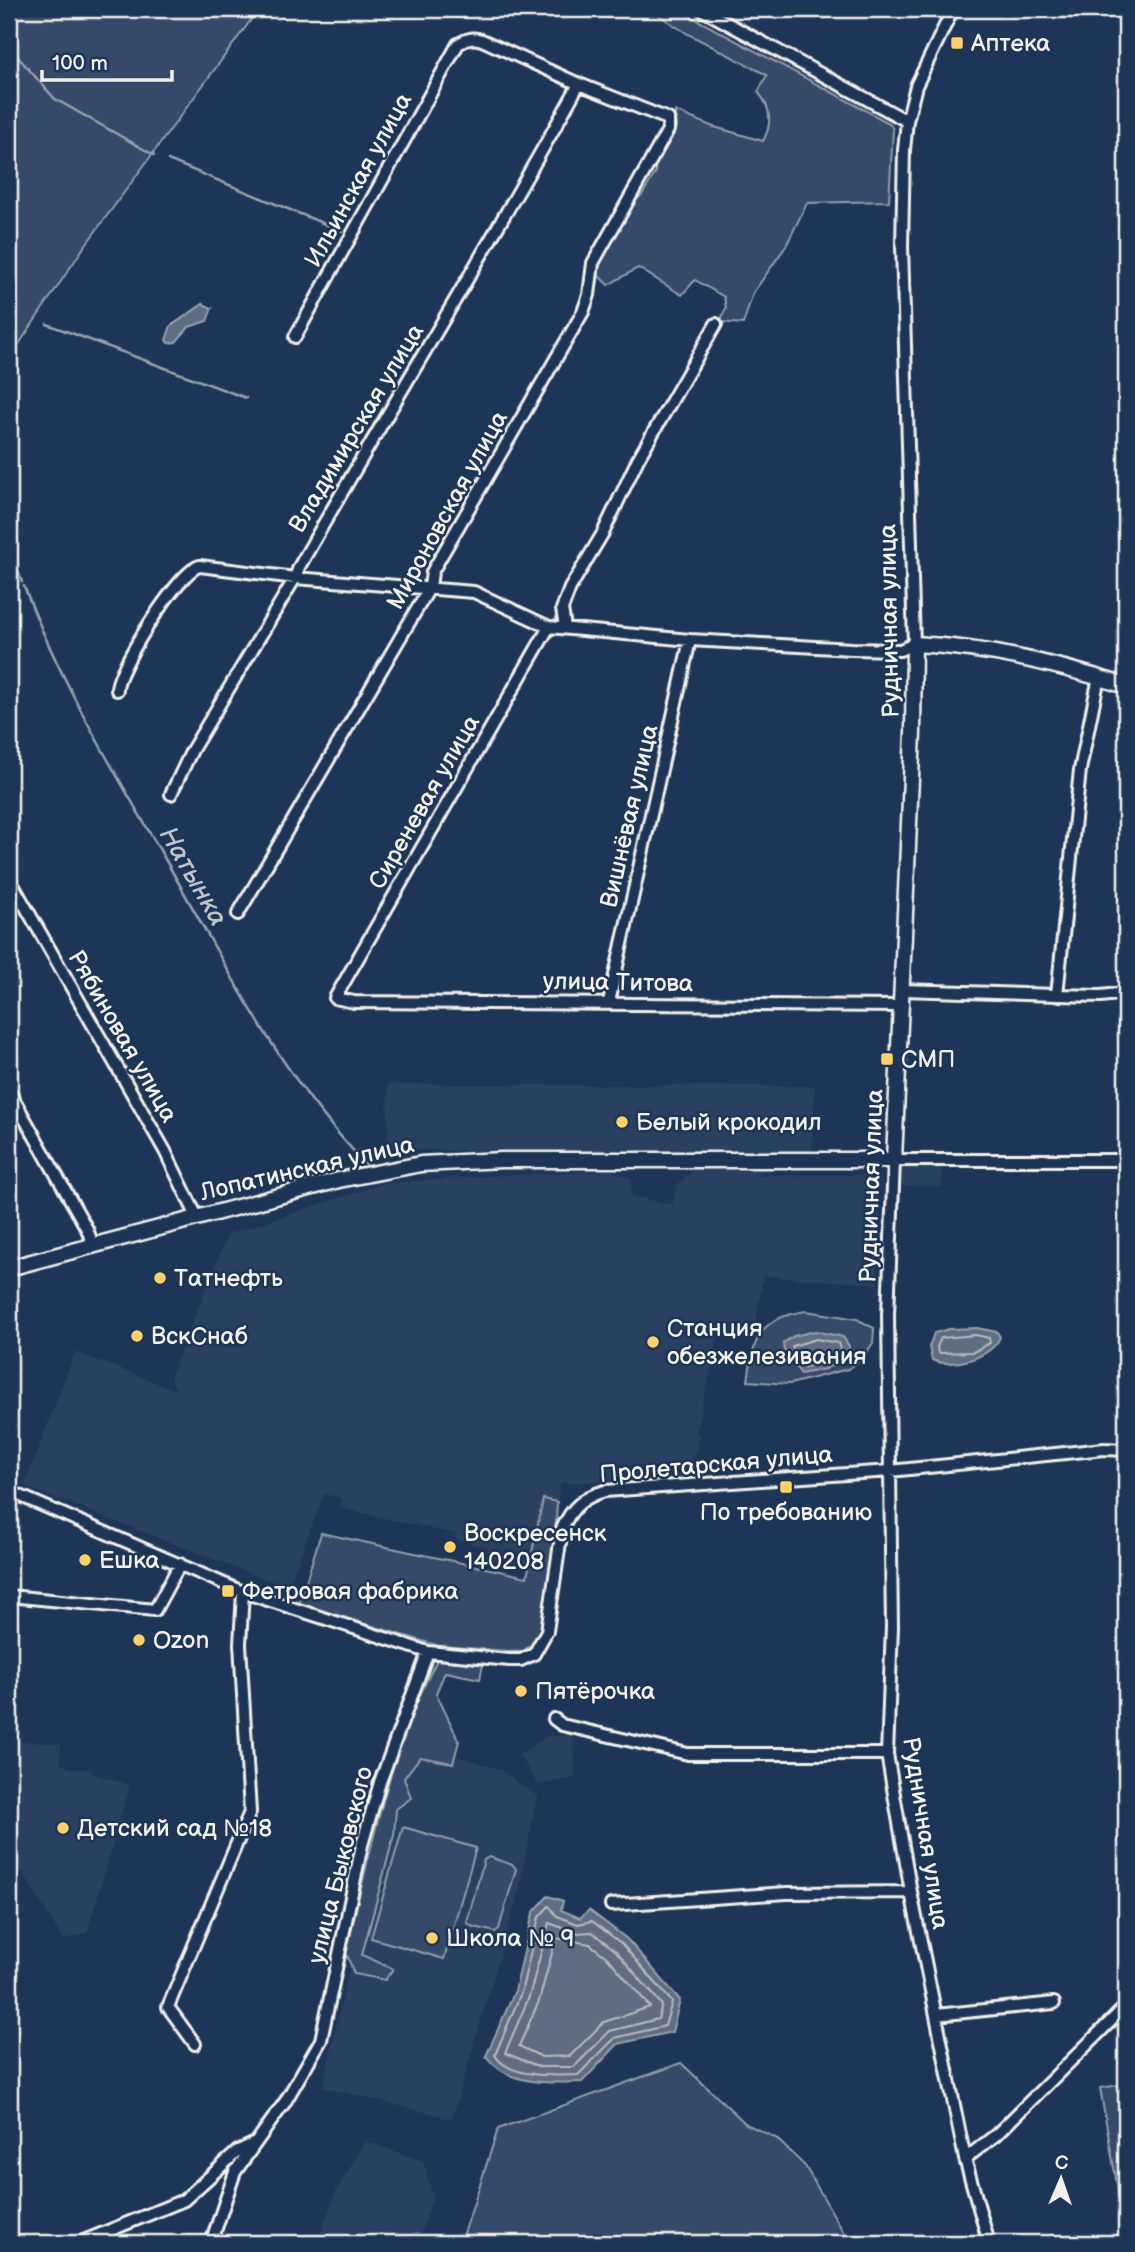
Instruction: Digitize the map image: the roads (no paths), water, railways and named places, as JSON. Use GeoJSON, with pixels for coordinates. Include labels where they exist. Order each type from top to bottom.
{"type":"FeatureCollection","features":[{"type":"Feature","properties":{"kind":"main road"},"geometry":{"type":"LineString","coordinates":[[914,644],[966,648],[1011,656],[1126,686]]}},
{"type":"Feature","properties":{"kind":"main road","name":"Рудничная улица"},"geometry":{"type":"LineString","coordinates":[[894,1160],[914,644]]}},
{"type":"Feature","properties":{"kind":"main road","name":"Лопатинская улица"},"geometry":{"type":"LineString","coordinates":[[9,1268],[377,1171],[443,1162],[894,1160]]}},
{"type":"Feature","properties":{"kind":"street"},"geometry":{"type":"LineString","coordinates":[[701,9],[907,121]]}},
{"type":"Feature","properties":{"kind":"street","name":"Рудничная улица"},"geometry":{"type":"LineString","coordinates":[[914,644],[902,246],[907,121],[916,86],[953,9]]}},
{"type":"Feature","properties":{"kind":"street","name":"Ильинская улица"},"geometry":{"type":"LineString","coordinates":[[295,337],[458,44],[471,38],[482,40],[579,84]]}},
{"type":"Feature","properties":{"kind":"street","name":"Мироновская улица"},"geometry":{"type":"LineString","coordinates":[[238,914],[430,587],[432,572],[587,303],[593,263],[668,130],[668,119],[579,84]]}},
{"type":"Feature","properties":{"kind":"street","name":"Владимирская улица"},"geometry":{"type":"LineString","coordinates":[[171,794],[192,750],[295,578],[405,381],[506,217],[579,84]]}},
{"type":"Feature","properties":{"kind":"street"},"geometry":{"type":"LineString","coordinates":[[565,627],[562,609],[569,588],[603,533],[638,459],[716,324]]}},
{"type":"Feature","properties":{"kind":"street"},"geometry":{"type":"LineString","coordinates":[[117,690],[119,675],[183,576],[193,567],[209,566],[295,578],[474,592],[549,626],[690,639],[852,649],[900,650],[914,644]]}},
{"type":"Feature","properties":{"kind":"street","name":"Сиреневая улица"},"geometry":{"type":"LineString","coordinates":[[335,998],[549,626]]}},
{"type":"Feature","properties":{"kind":"street","name":"Вишнёвая улица"},"geometry":{"type":"LineString","coordinates":[[609,1002],[690,639]]}},
{"type":"Feature","properties":{"kind":"street"},"geometry":{"type":"LineString","coordinates":[[1057,995],[1080,770],[1099,677]]}},
{"type":"Feature","properties":{"kind":"street","name":"Рябиновая улица"},"geometry":{"type":"LineString","coordinates":[[9,878],[165,1152],[197,1217]]}},
{"type":"Feature","properties":{"kind":"street"},"geometry":{"type":"LineString","coordinates":[[902,990],[1101,996],[1126,993]]}},
{"type":"Feature","properties":{"kind":"street","name":"улица Титова"},"geometry":{"type":"LineString","coordinates":[[335,998],[354,1002],[901,1006]]}},
{"type":"Feature","properties":{"kind":"street"},"geometry":{"type":"LineString","coordinates":[[9,1091],[87,1229],[93,1245]]}},
{"type":"Feature","properties":{"kind":"street","name":"Рудничная улица"},"geometry":{"type":"LineString","coordinates":[[894,1160],[888,1315],[892,1627],[887,1754],[911,1892],[965,2159],[989,2243]]}},
{"type":"Feature","properties":{"kind":"street","name":"Лопатинская улица"},"geometry":{"type":"LineString","coordinates":[[894,1160],[1126,1160]]}},
{"type":"Feature","properties":{"kind":"street","name":"Пролетарская улица"},"geometry":{"type":"LineString","coordinates":[[428,1652],[521,1660],[539,1649],[547,1631],[562,1529],[568,1515],[589,1496],[605,1491],[890,1471],[1126,1450]]}},
{"type":"Feature","properties":{"kind":"street"},"geometry":{"type":"LineString","coordinates":[[9,1491],[243,1592],[428,1652]]}},
{"type":"Feature","properties":{"kind":"street"},"geometry":{"type":"LineString","coordinates":[[9,1596],[155,1610],[180,1564]]}},
{"type":"Feature","properties":{"kind":"street"},"geometry":{"type":"LineString","coordinates":[[195,2045],[168,2007],[250,1812],[240,1644],[243,1592]]}},
{"type":"Feature","properties":{"kind":"street","name":"улица Быковского"},"geometry":{"type":"LineString","coordinates":[[211,2243],[235,2172],[285,2102],[321,2039],[366,1832],[428,1652]]}},
{"type":"Feature","properties":{"kind":"street"},"geometry":{"type":"LineString","coordinates":[[554,1718],[562,1725],[688,1754],[887,1754]]}},
{"type":"Feature","properties":{"kind":"street"},"geometry":{"type":"LineString","coordinates":[[611,1905],[787,1893],[911,1892]]}},
{"type":"Feature","properties":{"kind":"street"},"geometry":{"type":"LineString","coordinates":[[936,2015],[1054,2003]]}},
{"type":"Feature","properties":{"kind":"street"},"geometry":{"type":"LineString","coordinates":[[965,2159],[997,2134],[1122,2010]]}},
{"type":"Feature","properties":{"kind":"street"},"geometry":{"type":"LineString","coordinates":[[79,2243],[184,2200],[238,2151],[256,2142]]}},
{"type":"Feature","properties":{"kind":"water"},"geometry":{"type":"Polygon","coordinates":[[[203,304],[212,308],[207,321],[189,327],[176,342],[168,343],[166,340],[171,326],[203,304]]]}},
{"type":"Feature","properties":{"kind":"water"},"geometry":{"type":"Polygon","coordinates":[[[977,1328],[997,1332],[1000,1337],[989,1351],[960,1362],[932,1360],[929,1347],[934,1333],[949,1329],[977,1328]]]}},
{"type":"Feature","properties":{"kind":"water"},"geometry":{"type":"Polygon","coordinates":[[[815,1331],[843,1337],[849,1346],[848,1357],[825,1369],[801,1374],[784,1351],[783,1343],[794,1336],[815,1331]]]}},
{"type":"Feature","properties":{"kind":"water"},"geometry":{"type":"Polygon","coordinates":[[[548,1896],[563,1901],[561,1910],[580,1918],[589,1910],[627,1939],[680,2000],[672,2032],[618,2044],[582,2082],[543,2082],[517,2078],[495,2066],[486,2056],[515,1991],[533,1913],[548,1896]]]}},
{"type":"Feature","properties":{"kind":"waterway"},"geometry":{"type":"LineString","coordinates":[[9,47],[55,99],[154,155]]}},
{"type":"Feature","properties":{"kind":"waterway"},"geometry":{"type":"LineString","coordinates":[[168,160],[342,231]]}},
{"type":"Feature","properties":{"kind":"waterway"},"geometry":{"type":"LineString","coordinates":[[47,324],[246,398]]}},
{"type":"Feature","properties":{"kind":"waterway","name":"Натынка"},"geometry":{"type":"LineString","coordinates":[[9,545],[22,582]]}},
{"type":"Feature","properties":{"kind":"waterway","name":"Натынка"},"geometry":{"type":"LineString","coordinates":[[24,586],[85,718],[252,1011],[304,1091],[366,1164]]}},
{"type":"Feature","properties":{"kind":"place","name":"Аптека"},"geometry":{"type":"Point","coordinates":[957,43]}},
{"type":"Feature","properties":{"kind":"place","name":"СМП"},"geometry":{"type":"Point","coordinates":[887,1059]}},
{"type":"Feature","properties":{"kind":"place","name":"Белый крокодил"},"geometry":{"type":"Point","coordinates":[622,1122]}},
{"type":"Feature","properties":{"kind":"place","name":"Татнефть"},"geometry":{"type":"Point","coordinates":[160,1278]}},
{"type":"Feature","properties":{"kind":"place","name":"ВскСнаб"},"geometry":{"type":"Point","coordinates":[137,1336]}},
{"type":"Feature","properties":{"kind":"place","name":"Станция обезжелезивания"},"geometry":{"type":"Point","coordinates":[653,1342]}},
{"type":"Feature","properties":{"kind":"place","name":"По требованию"},"geometry":{"type":"Point","coordinates":[786,1487]}},
{"type":"Feature","properties":{"kind":"place","name":"Воскресенск 140208"},"geometry":{"type":"Point","coordinates":[450,1547]}},
{"type":"Feature","properties":{"kind":"place","name":"Ешка"},"geometry":{"type":"Point","coordinates":[85,1560]}},
{"type":"Feature","properties":{"kind":"place","name":"Фетровая фабрика"},"geometry":{"type":"Point","coordinates":[228,1591]}},
{"type":"Feature","properties":{"kind":"place","name":"Ozon"},"geometry":{"type":"Point","coordinates":[139,1640]}},
{"type":"Feature","properties":{"kind":"place","name":"Пятёрочка"},"geometry":{"type":"Point","coordinates":[521,1691]}},
{"type":"Feature","properties":{"kind":"place","name":"Детский сад №18"},"geometry":{"type":"Point","coordinates":[63,1828]}},
{"type":"Feature","properties":{"kind":"place","name":"Школа № 9"},"geometry":{"type":"Point","coordinates":[432,1938]}}]}
